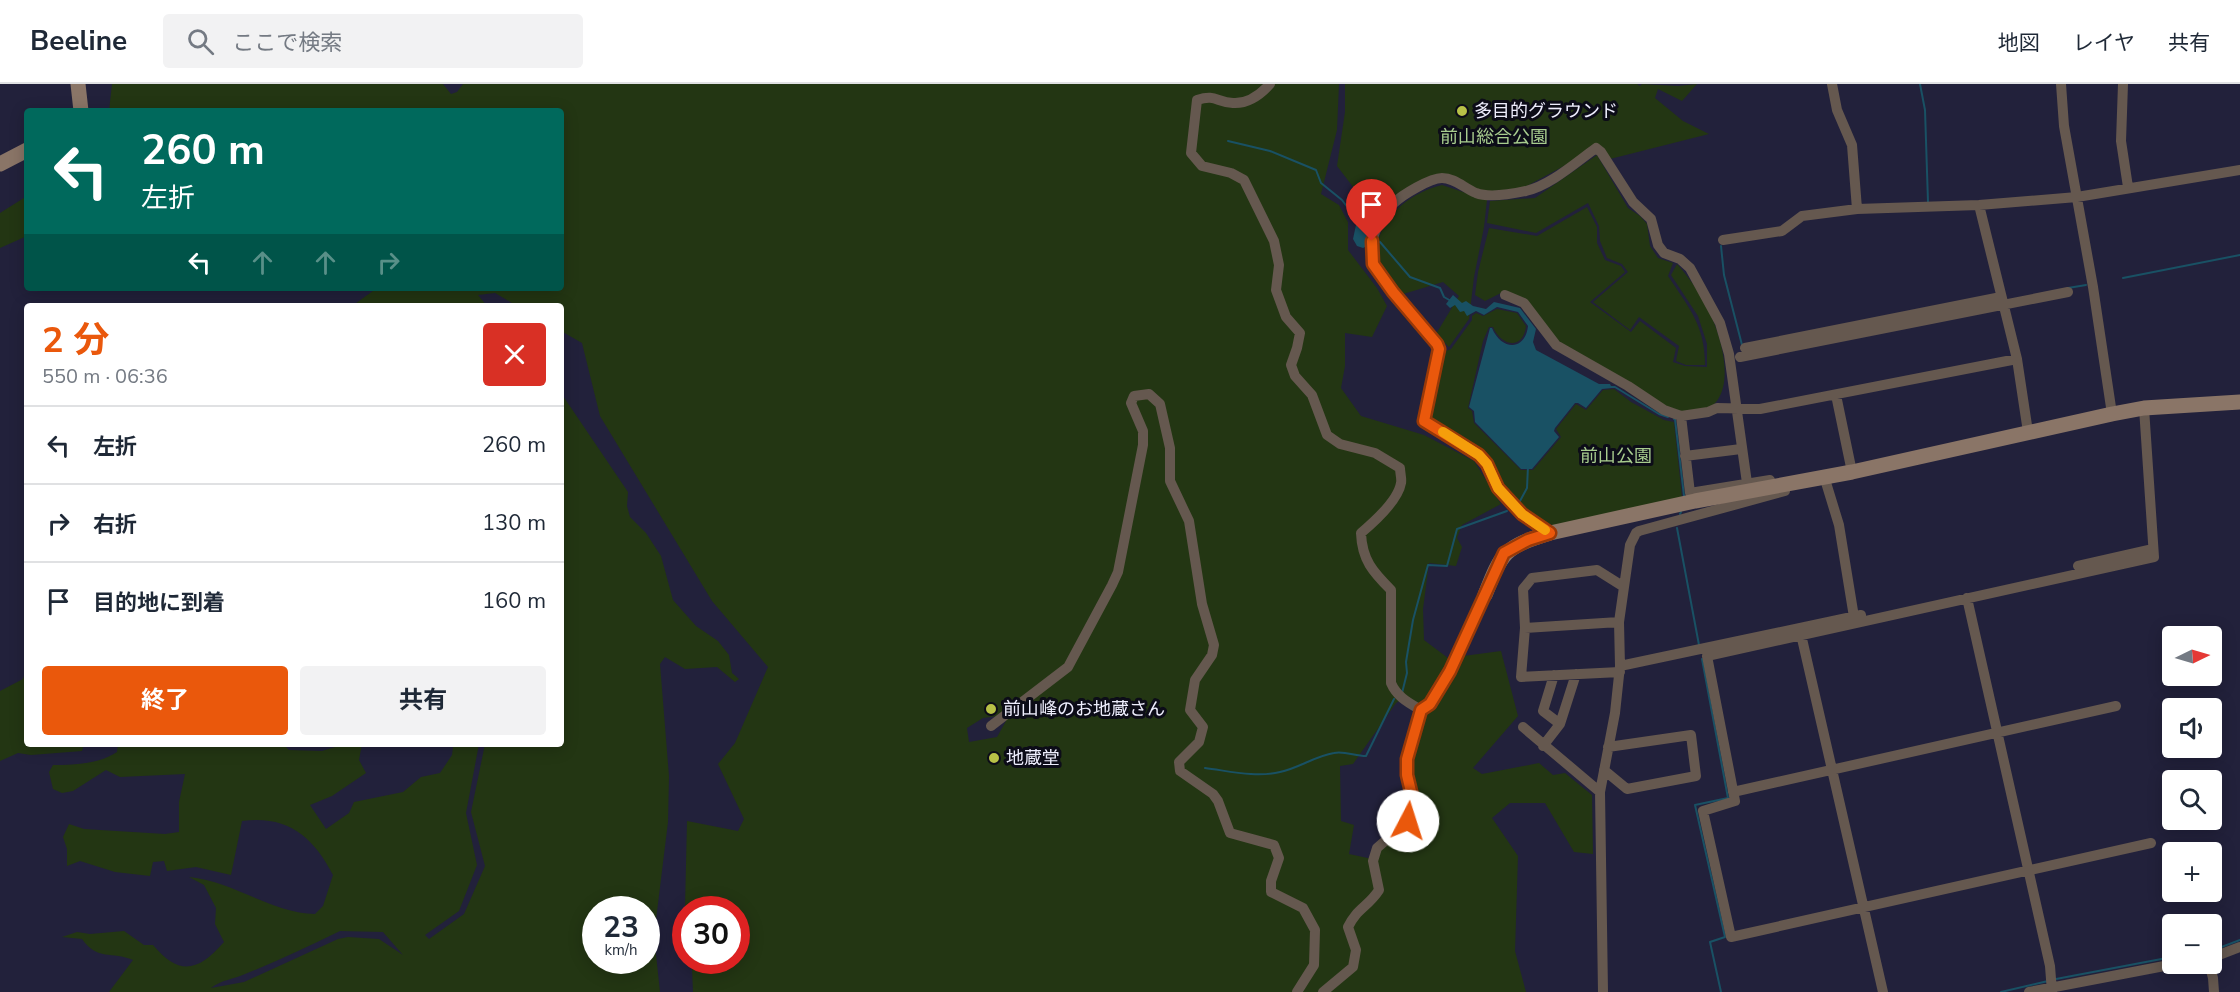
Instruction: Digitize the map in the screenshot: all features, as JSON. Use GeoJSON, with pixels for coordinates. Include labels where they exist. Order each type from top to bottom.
{"type":"FeatureCollection","features":[{"type":"Feature","properties":{"kind":"street"},"geometry":{"type":"LineString","coordinates":[[78,84],[81,108]]}},
{"type":"Feature","properties":{"kind":"street"},"geometry":{"type":"LineString","coordinates":[[1270,84],[1258,96],[1234,103],[1209,96],[1197,100],[1191,153],[1202,166],[1231,173],[1244,180],[1269,231],[1279,265],[1276,290],[1286,317],[1300,333],[1291,365],[1295,376],[1312,395],[1327,435],[1340,444],[1375,453],[1400,468],[1401,484],[1378,518],[1361,533],[1362,548],[1373,572],[1391,590],[1392,686],[1405,701],[1421,710]]}},
{"type":"Feature","properties":{"kind":"street"},"geometry":{"type":"LineString","coordinates":[[1833,84],[1837,110],[1852,146],[1857,209]]}},
{"type":"Feature","properties":{"kind":"street"},"geometry":{"type":"LineString","coordinates":[[2061,84],[2064,126],[2112,414]]}},
{"type":"Feature","properties":{"kind":"street"},"geometry":{"type":"LineString","coordinates":[[2123,84],[2121,141],[2128,187]]}},
{"type":"Feature","properties":{"kind":"street"},"geometry":{"type":"LineString","coordinates":[[1550,533],[1522,514],[1498,488],[1487,464],[1479,455],[1424,421],[1439,349],[1373,264],[1372,241],[1390,207],[1405,194],[1435,179],[1455,181],[1476,193],[1486,195],[1526,191],[1561,173],[1596,148],[1601,152],[1633,202],[1651,219],[1658,245],[1664,253],[1680,260],[1690,268],[1720,323],[1729,354],[1747,483]]}},
{"type":"Feature","properties":{"kind":"street"},"geometry":{"type":"LineString","coordinates":[[0,164],[24,152]]}},
{"type":"Feature","properties":{"kind":"street"},"geometry":{"type":"LineString","coordinates":[[1724,240],[1782,231],[1802,216],[1857,209],[1979,205],[2077,197],[2240,170]]}},
{"type":"Feature","properties":{"kind":"street"},"geometry":{"type":"LineString","coordinates":[[1979,205],[2017,359],[2028,432]]}},
{"type":"Feature","properties":{"kind":"street"},"geometry":{"type":"LineString","coordinates":[[1742,352],[2002,301],[2068,292]]}},
{"type":"Feature","properties":{"kind":"street"},"geometry":{"type":"LineString","coordinates":[[1505,294],[1524,303],[1556,345],[1628,386],[1664,410],[1681,416],[1708,412],[1717,408],[1760,409],[2017,359]]}},
{"type":"Feature","properties":{"kind":"street"},"geometry":{"type":"LineString","coordinates":[[991,726],[1068,667],[1112,585],[1118,572],[1143,446],[1143,431],[1131,403],[1134,396],[1149,394],[1160,404],[1170,448],[1170,481],[1189,521],[1202,604],[1214,645],[1212,655],[1195,680],[1191,710],[1203,727],[1199,742],[1179,762],[1180,771],[1213,794],[1230,833],[1274,845],[1279,858],[1271,882],[1272,892],[1303,908],[1315,930],[1314,965],[1297,992]]}},
{"type":"Feature","properties":{"kind":"street"},"geometry":{"type":"LineString","coordinates":[[1836,395],[1852,472]]}},
{"type":"Feature","properties":{"kind":"street"},"geometry":{"type":"LineString","coordinates":[[1323,992],[1353,967],[1356,950],[1348,927],[1354,913],[1371,903],[1379,890],[1373,861],[1377,848],[1408,821],[1414,804],[1407,775],[1407,759],[1421,710],[1430,704],[1450,671],[1504,553],[1528,540],[1550,533],[1707,499],[1852,472],[2112,414],[2144,408],[2240,402]]}},
{"type":"Feature","properties":{"kind":"street"},"geometry":{"type":"LineString","coordinates":[[1624,587],[1597,570],[1532,578],[1523,589],[1525,628],[1521,677],[1620,669],[2154,557],[2144,408]]}},
{"type":"Feature","properties":{"kind":"street"},"geometry":{"type":"LineString","coordinates":[[1681,416],[1690,493],[1787,478],[1793,484]]}},
{"type":"Feature","properties":{"kind":"street"},"geometry":{"type":"LineString","coordinates":[[1685,456],[1741,449]]}},
{"type":"Feature","properties":{"kind":"street"},"geometry":{"type":"LineString","coordinates":[[1824,476],[1839,525],[1854,617]]}},
{"type":"Feature","properties":{"kind":"street"},"geometry":{"type":"LineString","coordinates":[[1604,992],[1600,792],[1620,669],[1620,622],[1630,544],[1636,533],[1786,490],[1793,484]]}},
{"type":"Feature","properties":{"kind":"street"},"geometry":{"type":"LineString","coordinates":[[2151,843],[1731,937],[1703,811],[1735,801],[1707,656],[1854,617],[2153,549]]}},
{"type":"Feature","properties":{"kind":"street"},"geometry":{"type":"LineString","coordinates":[[1967,598],[2052,988]]}},
{"type":"Feature","properties":{"kind":"street"},"geometry":{"type":"LineString","coordinates":[[1525,628],[1620,622]]}},
{"type":"Feature","properties":{"kind":"street"},"geometry":{"type":"LineString","coordinates":[[1801,632],[1883,992]]}},
{"type":"Feature","properties":{"kind":"street"},"geometry":{"type":"LineString","coordinates":[[1543,746],[1560,724],[1576,674]]}},
{"type":"Feature","properties":{"kind":"street"},"geometry":{"type":"LineString","coordinates":[[1554,675],[1544,711],[1560,724]]}},
{"type":"Feature","properties":{"kind":"street"},"geometry":{"type":"LineString","coordinates":[[1733,792],[2116,706]]}},
{"type":"Feature","properties":{"kind":"street"},"geometry":{"type":"LineString","coordinates":[[1522,727],[1600,792]]}},
{"type":"Feature","properties":{"kind":"street"},"geometry":{"type":"LineString","coordinates":[[1604,770],[1627,789],[1696,776],[1691,735],[1608,747]]}},
{"type":"Feature","properties":{"kind":"street"},"geometry":{"type":"LineString","coordinates":[[2222,954],[2240,947]]}},
{"type":"Feature","properties":{"kind":"street"},"geometry":{"type":"LineString","coordinates":[[2029,992],[2162,967]]}},
{"type":"Feature","properties":{"kind":"street"},"geometry":{"type":"LineString","coordinates":[[2212,974],[2214,992]]}},
{"type":"Feature","properties":{"kind":"green space"},"geometry":{"type":"Polygon","coordinates":[[[112,84],[443,84],[451,94],[457,92],[463,84],[1339,84],[1337,130],[1321,194],[1339,205],[1348,222],[1348,250],[1377,288],[1387,306],[1372,337],[1345,333],[1345,366],[1341,388],[1361,416],[1424,435],[1474,461],[1501,504],[1462,525],[1457,538],[1462,547],[1456,566],[1429,563],[1423,609],[1424,640],[1448,658],[1501,651],[1518,716],[1473,768],[1482,774],[1539,763],[1553,775],[1565,773],[1592,795],[1593,854],[1574,852],[1545,803],[1510,803],[1492,818],[1518,856],[1515,951],[1526,992],[693,992],[692,974],[750,974],[750,896],[685,896],[687,821],[738,831],[744,819],[718,764],[735,743],[768,667],[712,601],[600,416],[582,343],[564,333],[564,303],[512,303],[495,293],[478,295],[485,303],[356,303],[373,291],[564,291],[564,108],[109,108],[112,84]],[[1405,697],[1396,703],[1353,764],[1340,766],[1341,821],[1354,825],[1349,854],[1377,860],[1381,850],[1410,825],[1410,760],[1426,710],[1405,697]],[[998,716],[983,718],[967,728],[969,742],[997,737],[1006,721],[998,716]]]}},
{"type":"Feature","properties":{"kind":"green space","name":"前山総合公園"},"geometry":{"type":"Polygon","coordinates":[[[1345,84],[1678,86],[1697,84],[1682,101],[1658,89],[1655,98],[1683,121],[1709,134],[1610,159],[1601,146],[1523,188],[1486,192],[1451,175],[1412,186],[1389,201],[1379,218],[1337,166],[1345,112],[1345,84]]]}},
{"type":"Feature","properties":{"kind":"green space"},"geometry":{"type":"Polygon","coordinates":[[[1597,155],[1628,208],[1647,224],[1650,246],[1658,258],[1673,263],[1668,276],[1699,328],[1705,365],[1686,365],[1676,361],[1679,346],[1639,317],[1630,330],[1593,302],[1628,272],[1622,264],[1607,258],[1600,241],[1599,226],[1588,203],[1536,233],[1487,223],[1490,201],[1535,198],[1597,155]]]}},
{"type":"Feature","properties":{"kind":"green space"},"geometry":{"type":"Polygon","coordinates":[[[1442,185],[1487,200],[1469,319],[1449,347],[1436,334],[1459,296],[1443,282],[1400,295],[1376,260],[1378,241],[1394,212],[1411,198],[1442,185]]]}},
{"type":"Feature","properties":{"kind":"green space"},"geometry":{"type":"Polygon","coordinates":[[[24,198],[24,237],[0,248],[0,213],[24,198]]]}},
{"type":"Feature","properties":{"kind":"green space"},"geometry":{"type":"Polygon","coordinates":[[[1587,207],[1597,227],[1597,243],[1605,260],[1621,266],[1625,272],[1590,302],[1631,332],[1640,321],[1676,348],[1673,362],[1685,366],[1707,367],[1707,344],[1698,316],[1671,275],[1677,264],[1701,296],[1718,335],[1725,371],[1723,387],[1717,400],[1707,409],[1691,412],[1669,408],[1555,339],[1526,299],[1503,292],[1485,301],[1475,295],[1489,228],[1537,236],[1587,207]]]}},
{"type":"Feature","properties":{"kind":"green space","name":"前山公園"},"geometry":{"type":"Polygon","coordinates":[[[1497,309],[1517,313],[1526,326],[1521,339],[1511,343],[1501,338],[1493,327],[1489,327],[1483,341],[1468,408],[1472,411],[1474,423],[1521,470],[1533,470],[1561,437],[1556,429],[1576,404],[1586,410],[1603,390],[1614,389],[1631,402],[1664,420],[1674,422],[1682,497],[1554,526],[1521,505],[1496,475],[1432,420],[1430,413],[1443,352],[1451,349],[1472,320],[1472,316],[1476,313],[1483,316],[1497,309]]]}},
{"type":"Feature","properties":{"kind":"green space"},"geometry":{"type":"Polygon","coordinates":[[[564,397],[628,492],[627,506],[630,517],[646,533],[661,556],[673,600],[696,626],[718,641],[729,655],[732,673],[739,679],[735,682],[717,667],[685,669],[665,657],[660,664],[669,776],[668,822],[659,896],[582,896],[582,974],[658,974],[660,992],[109,992],[133,960],[99,953],[82,939],[62,937],[77,932],[90,934],[124,931],[144,945],[153,945],[171,962],[180,966],[197,964],[215,952],[224,942],[215,924],[216,908],[204,885],[189,877],[221,884],[283,908],[315,914],[323,906],[333,875],[317,849],[297,831],[272,821],[258,820],[242,821],[231,875],[196,867],[167,871],[164,861],[153,862],[150,876],[115,872],[80,861],[67,866],[67,849],[63,837],[69,824],[84,829],[165,834],[179,832],[179,802],[185,774],[120,777],[106,770],[73,791],[62,793],[53,789],[49,772],[53,765],[78,764],[103,759],[117,752],[118,747],[286,747],[289,750],[322,751],[335,747],[361,747],[359,760],[366,773],[332,796],[310,805],[326,829],[349,813],[354,802],[403,792],[421,777],[440,773],[452,755],[453,747],[478,747],[466,813],[477,865],[459,911],[425,935],[429,939],[464,914],[485,866],[471,812],[484,747],[564,747],[564,397]],[[340,931],[211,988],[244,982],[338,939],[348,937],[379,939],[403,955],[383,932],[340,931]]]}},
{"type":"Feature","properties":{"kind":"green space"},"geometry":{"type":"Polygon","coordinates":[[[24,676],[24,747],[83,747],[82,751],[31,755],[18,753],[0,761],[0,691],[23,679],[24,676]]]}},
{"type":"Feature","properties":{"kind":"water"},"geometry":{"type":"Polygon","coordinates":[[[1367,217],[1374,219],[1374,224],[1368,234],[1367,246],[1363,248],[1357,246],[1353,239],[1356,225],[1367,217]]]}},
{"type":"Feature","properties":{"kind":"water"},"geometry":{"type":"Polygon","coordinates":[[[1453,295],[1462,303],[1466,301],[1473,306],[1486,309],[1494,302],[1520,308],[1536,329],[1533,342],[1536,350],[1599,384],[1610,384],[1612,388],[1602,389],[1586,408],[1575,403],[1555,428],[1554,431],[1559,437],[1532,469],[1521,469],[1475,422],[1474,411],[1469,407],[1490,328],[1501,341],[1512,345],[1522,340],[1528,326],[1518,312],[1497,307],[1484,315],[1476,311],[1467,316],[1455,305],[1450,308],[1446,304],[1453,295]]]}},
{"type":"Feature","properties":{"kind":"waterway"},"geometry":{"type":"LineString","coordinates":[[1920,84],[1925,110],[1928,202]]}},
{"type":"Feature","properties":{"kind":"waterway"},"geometry":{"type":"LineString","coordinates":[[1228,141],[1270,151],[1316,170],[1321,183],[1342,200],[1361,225]]}},
{"type":"Feature","properties":{"kind":"waterway"},"geometry":{"type":"LineString","coordinates":[[1380,242],[1410,277],[1440,288],[1444,297],[1451,301]]}},
{"type":"Feature","properties":{"kind":"waterway"},"geometry":{"type":"LineString","coordinates":[[1721,246],[1724,275],[1742,345]]}},
{"type":"Feature","properties":{"kind":"waterway"},"geometry":{"type":"LineString","coordinates":[[2123,278],[2240,255]]}},
{"type":"Feature","properties":{"kind":"waterway"},"geometry":{"type":"LineString","coordinates":[[2068,288],[2086,285]]}},
{"type":"Feature","properties":{"kind":"waterway"},"geometry":{"type":"LineString","coordinates":[[1610,387],[1615,387],[1659,414],[1668,417]]}},
{"type":"Feature","properties":{"kind":"waterway"},"geometry":{"type":"LineString","coordinates":[[1674,419],[1684,496]]}},
{"type":"Feature","properties":{"kind":"waterway"},"geometry":{"type":"LineString","coordinates":[[1520,501],[1527,488],[1528,466]]}},
{"type":"Feature","properties":{"kind":"waterway"},"geometry":{"type":"LineString","coordinates":[[1402,693],[1407,673],[1406,662],[1413,620],[1428,565],[1447,566],[1457,529],[1507,511]]}},
{"type":"Feature","properties":{"kind":"waterway"},"geometry":{"type":"LineString","coordinates":[[1677,528],[1699,645]]}},
{"type":"Feature","properties":{"kind":"waterway"},"geometry":{"type":"LineString","coordinates":[[1702,659],[1728,798],[1695,805],[1725,937],[1710,942],[1721,992]]}},
{"type":"Feature","properties":{"kind":"waterway"},"geometry":{"type":"LineString","coordinates":[[1205,768],[1271,774],[1334,753],[1366,756],[1394,699]]}},
{"type":"Feature","properties":{"kind":"waterway"},"geometry":{"type":"LineString","coordinates":[[2222,947],[2240,940]]}},
{"type":"Feature","properties":{"kind":"waterway"},"geometry":{"type":"LineString","coordinates":[[2056,979],[2162,959]]}},
{"type":"Feature","properties":{"kind":"waterway"},"geometry":{"type":"LineString","coordinates":[[2001,992],[2048,981]]}},
{"type":"Feature","properties":{"kind":"slow traffic"},"geometry":{"type":"LineString","coordinates":[[1443,432],[1479,455],[1487,464],[1498,488],[1522,514],[1545,530]]}},
{"type":"Feature","properties":{"kind":"place","name":"多目的グラウンド"},"geometry":{"type":"Point","coordinates":[1462,111]}},
{"type":"Feature","properties":{"kind":"place","name":"前山峰のお地蔵さん"},"geometry":{"type":"Point","coordinates":[991,709]}},
{"type":"Feature","properties":{"kind":"place","name":"地蔵堂"},"geometry":{"type":"Point","coordinates":[994,758]}},
{"type":"Feature","properties":{"kind":"route"},"geometry":{"type":"LineString","coordinates":[[1372,241],[1373,264],[1439,349],[1424,421],[1479,455],[1487,464],[1498,488],[1522,514],[1550,533],[1528,540],[1504,553],[1450,671],[1430,704],[1421,710],[1407,759],[1407,775],[1414,804],[1408,821]]}}]}
